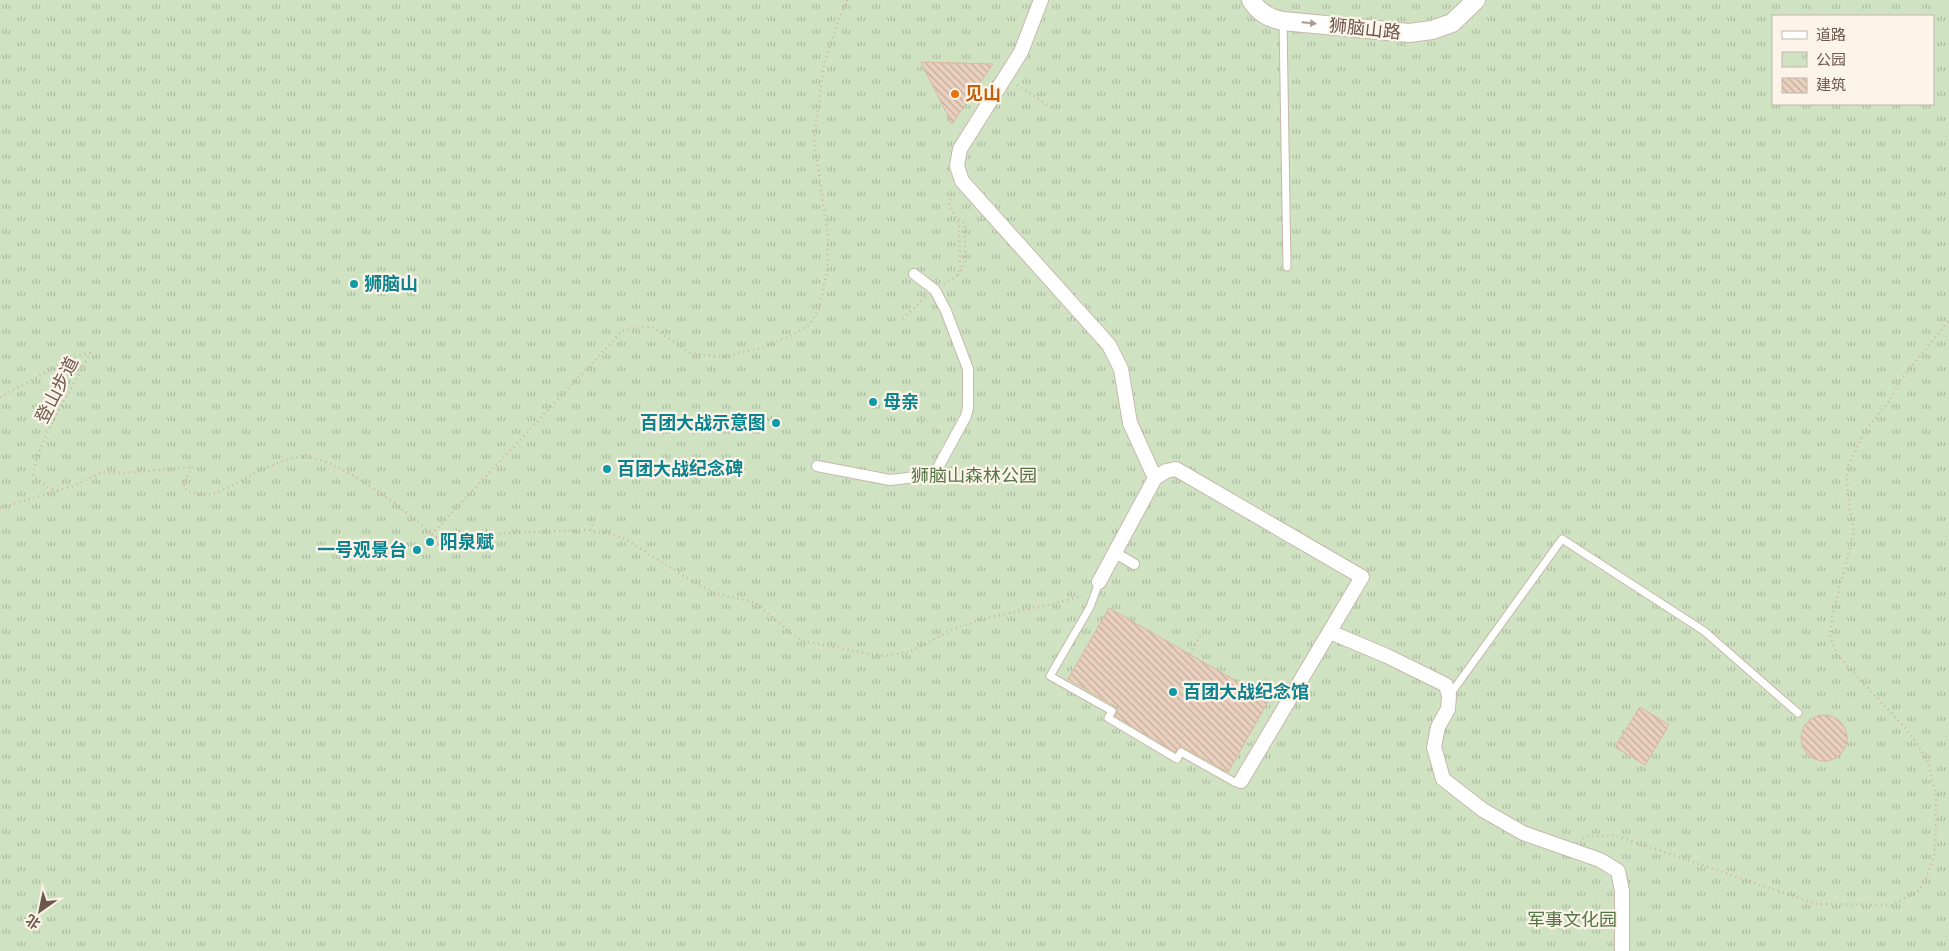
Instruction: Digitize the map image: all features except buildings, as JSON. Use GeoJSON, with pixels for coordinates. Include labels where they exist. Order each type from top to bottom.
{"type":"FeatureCollection","features":[{"type":"Feature","properties":{"kind":"street"},"geometry":{"type":"LineString","coordinates":[[1040,0],[1021,52],[960,149],[957,166],[962,181],[1109,345],[1121,369],[1130,423],[1155,478]]}},
{"type":"Feature","properties":{"kind":"street","name":"狮脑山路"},"geometry":{"type":"LineString","coordinates":[[1251,0],[1262,14],[1283,21],[1408,33],[1432,30],[1452,23],[1476,0]]}},
{"type":"Feature","properties":{"kind":"street"},"geometry":{"type":"LineString","coordinates":[[817,466],[890,480],[934,475],[963,422],[968,408],[968,369],[936,290],[914,274]]}},
{"type":"Feature","properties":{"kind":"street"},"geometry":{"type":"LineString","coordinates":[[1099,582],[1155,478],[1166,471],[1176,469],[1362,577],[1241,781]]}},
{"type":"Feature","properties":{"kind":"street"},"geometry":{"type":"LineString","coordinates":[[1115,553],[1134,564]]}},
{"type":"Feature","properties":{"kind":"street"},"geometry":{"type":"LineString","coordinates":[[1330,632],[1387,656],[1446,685],[1449,696],[1448,709],[1438,727],[1434,747],[1444,779],[1483,810],[1523,833],[1600,860],[1618,871],[1622,891],[1622,951]]}},
{"type":"Feature","properties":{"kind":"lane"},"geometry":{"type":"LineString","coordinates":[[1283,21],[1287,267]]}},
{"type":"Feature","properties":{"kind":"lane"},"geometry":{"type":"LineString","coordinates":[[1449,696],[1562,539],[1704,631],[1798,713]]}},
{"type":"Feature","properties":{"kind":"lane"},"geometry":{"type":"LineString","coordinates":[[1099,582],[1090,607],[1050,676],[1112,711],[1108,718],[1178,759],[1181,752],[1236,783],[1241,781]]}},
{"type":"Feature","properties":{"kind":"path"},"geometry":{"type":"LineString","coordinates":[[432,534],[622,331],[651,326],[690,353],[720,357],[762,348],[792,335],[809,325],[819,309],[827,272],[828,236],[814,139],[824,64],[847,0]]}},
{"type":"Feature","properties":{"kind":"path"},"geometry":{"type":"LineString","coordinates":[[1005,78],[1053,109]]}},
{"type":"Feature","properties":{"kind":"path"},"geometry":{"type":"LineString","coordinates":[[956,276],[965,265],[966,242],[965,224],[957,218]]}},
{"type":"Feature","properties":{"kind":"path"},"geometry":{"type":"LineString","coordinates":[[959,224],[960,266]]}},
{"type":"Feature","properties":{"kind":"path"},"geometry":{"type":"LineString","coordinates":[[903,319],[925,297]]}},
{"type":"Feature","properties":{"kind":"path"},"geometry":{"type":"LineString","coordinates":[[1566,848],[1586,837],[1614,835],[1817,904],[1892,905],[1918,891],[1927,876],[1934,857],[1936,831],[1936,793],[1927,758],[1909,732],[1837,655],[1830,638],[1832,616],[1854,532],[1847,488],[1849,464],[1865,431],[1891,399],[1900,382],[1949,320]]}},
{"type":"Feature","properties":{"kind":"path","name":"登山步道"},"geometry":{"type":"LineString","coordinates":[[0,397],[76,356],[90,353],[48,433],[34,466],[33,476],[45,486],[58,491]]}},
{"type":"Feature","properties":{"kind":"path"},"geometry":{"type":"LineString","coordinates":[[917,420],[925,424]]}},
{"type":"Feature","properties":{"kind":"path"},"geometry":{"type":"LineString","coordinates":[[933,428],[940,432]]}},
{"type":"Feature","properties":{"kind":"path"},"geometry":{"type":"LineString","coordinates":[[0,508],[73,486],[102,472],[148,472],[186,466],[192,467],[183,483],[187,491],[202,495],[218,492],[270,466],[300,457],[314,458],[326,462],[374,489],[400,506],[440,539],[458,542],[494,534],[591,530],[625,539],[697,584],[716,592],[756,603],[803,641],[882,656],[909,652],[956,628],[982,619],[1083,596],[1099,582]]}},
{"type":"Feature","properties":{"kind":"path"},"geometry":{"type":"LineString","coordinates":[[591,530],[595,516]]}},
{"type":"Feature","properties":{"kind":"path"},"geometry":{"type":"LineString","coordinates":[[1190,654],[1202,632]]}},
{"type":"Feature","properties":{"kind":"green space","name":"狮脑山森林公园"},"geometry":{"type":"Polygon","coordinates":[[[0,0],[1949,0],[1949,951],[0,951],[0,0]]]}},
{"type":"Feature","properties":{"kind":"place","name":"见山"},"geometry":{"type":"Point","coordinates":[955,94]}},
{"type":"Feature","properties":{"kind":"place","name":"狮脑山"},"geometry":{"type":"Point","coordinates":[354,284]}},
{"type":"Feature","properties":{"kind":"place","name":"母亲"},"geometry":{"type":"Point","coordinates":[873,402]}},
{"type":"Feature","properties":{"kind":"place","name":"百团大战示意图"},"geometry":{"type":"Point","coordinates":[776,423]}},
{"type":"Feature","properties":{"kind":"place","name":"百团大战纪念碑"},"geometry":{"type":"Point","coordinates":[607,469]}},
{"type":"Feature","properties":{"kind":"place","name":"阳泉赋"},"geometry":{"type":"Point","coordinates":[430,542]}},
{"type":"Feature","properties":{"kind":"place","name":"一号观景台"},"geometry":{"type":"Point","coordinates":[417,550]}},
{"type":"Feature","properties":{"kind":"place","name":"百团大战纪念馆"},"geometry":{"type":"Point","coordinates":[1173,692]}},
{"type":"Feature","properties":{"kind":"park label","name":"军事文化园"},"geometry":{"type":"Point","coordinates":[1572,920]}}]}
